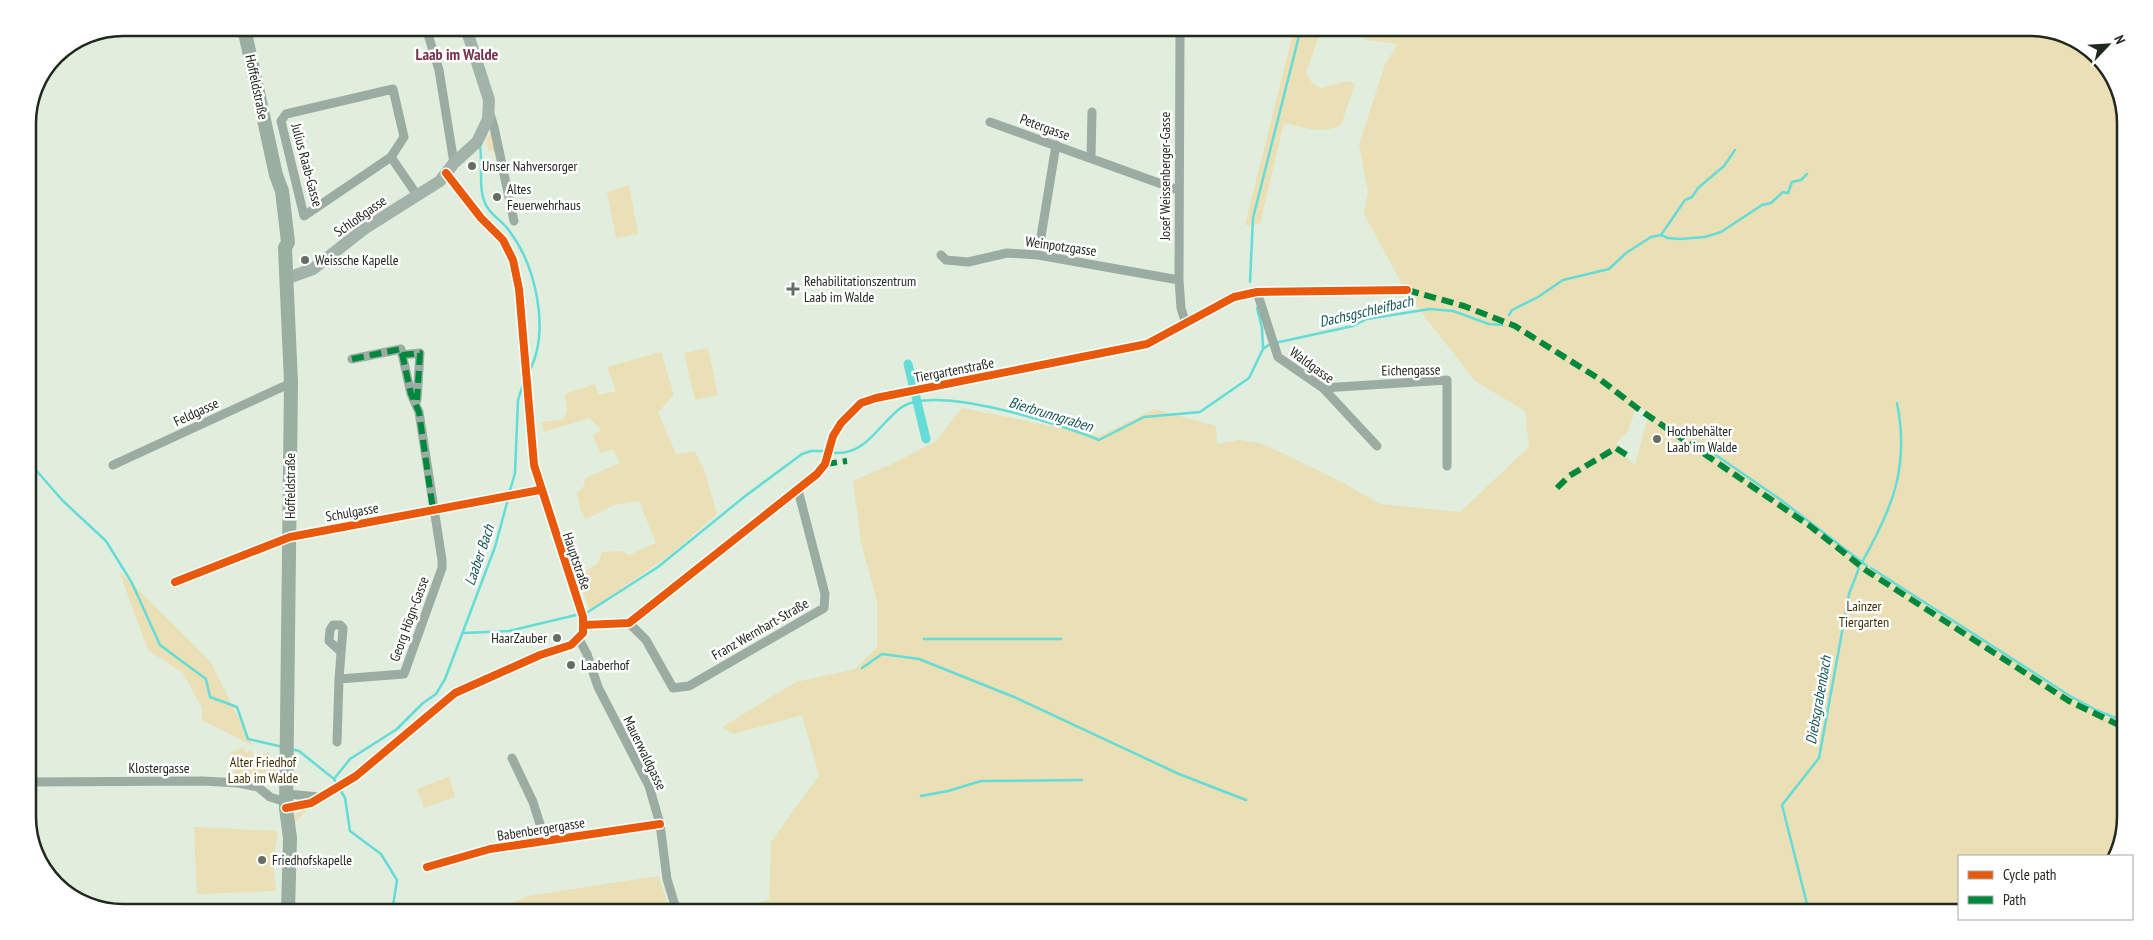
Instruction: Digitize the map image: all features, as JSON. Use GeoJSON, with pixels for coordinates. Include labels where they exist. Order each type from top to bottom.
{"type":"FeatureCollection","features":[{"type":"Feature","properties":{"kind":"main road","name":"Hoffeldstraße"},"geometry":{"type":"LineString","coordinates":[[246,36],[276,175],[274,192],[281,243],[285,248],[288,278],[291,383],[288,747],[282,866],[287,904]]}},
{"type":"Feature","properties":{"kind":"street"},"geometry":{"type":"LineString","coordinates":[[428,36],[439,70],[450,168]]}},
{"type":"Feature","properties":{"kind":"street"},"geometry":{"type":"LineString","coordinates":[[469,36],[487,91],[489,113],[494,126],[514,221]]}},
{"type":"Feature","properties":{"kind":"street","name":"Josef Weissenberger-Gasse"},"geometry":{"type":"LineString","coordinates":[[1180,36],[1179,280],[1181,308],[1186,324]]}},
{"type":"Feature","properties":{"kind":"street","name":"Julius Raab-Gasse"},"geometry":{"type":"LineString","coordinates":[[393,89],[404,137],[391,157],[304,216],[281,121],[286,114],[393,89]]}},
{"type":"Feature","properties":{"kind":"street","name":"Petergasse"},"geometry":{"type":"LineString","coordinates":[[1091,158],[1092,112]]}},
{"type":"Feature","properties":{"kind":"street"},"geometry":{"type":"LineString","coordinates":[[450,168],[472,147],[482,134],[489,113]]}},
{"type":"Feature","properties":{"kind":"street","name":"Petergasse"},"geometry":{"type":"LineString","coordinates":[[990,122],[1178,190]]}},
{"type":"Feature","properties":{"kind":"street"},"geometry":{"type":"LineString","coordinates":[[1038,255],[1056,145]]}},
{"type":"Feature","properties":{"kind":"street"},"geometry":{"type":"LineString","coordinates":[[391,157],[417,195]]}},
{"type":"Feature","properties":{"kind":"street","name":"Schloßgasse"},"geometry":{"type":"LineString","coordinates":[[288,278],[313,269],[364,229],[440,181],[450,168]]}},
{"type":"Feature","properties":{"kind":"street","name":"Hauptstraße"},"geometry":{"type":"LineString","coordinates":[[450,168],[466,200],[509,249],[519,289],[524,367],[534,465],[540,490],[584,625]]}},
{"type":"Feature","properties":{"kind":"street","name":"Weinpotzgasse"},"geometry":{"type":"LineString","coordinates":[[941,255],[946,260],[968,262],[1006,253],[1038,255],[1179,280]]}},
{"type":"Feature","properties":{"kind":"street","name":"Tiergartenstraße"},"geometry":{"type":"LineString","coordinates":[[629,623],[798,490],[825,464],[833,436],[849,413],[861,403],[876,398],[1147,344],[1234,297],[1257,292],[1407,290]]}},
{"type":"Feature","properties":{"kind":"street","name":"Waldgasse"},"geometry":{"type":"LineString","coordinates":[[1257,292],[1278,357],[1323,388],[1377,446]]}},
{"type":"Feature","properties":{"kind":"street"},"geometry":{"type":"LineString","coordinates":[[352,358],[401,349],[411,394],[419,412]]}},
{"type":"Feature","properties":{"kind":"street"},"geometry":{"type":"LineString","coordinates":[[402,355],[420,353],[416,390],[419,412]]}},
{"type":"Feature","properties":{"kind":"street","name":"Eichengasse"},"geometry":{"type":"LineString","coordinates":[[1323,388],[1447,380],[1447,466]]}},
{"type":"Feature","properties":{"kind":"street","name":"Feldgasse"},"geometry":{"type":"LineString","coordinates":[[113,466],[291,383]]}},
{"type":"Feature","properties":{"kind":"street","name":"Georg Högn-Gasse"},"geometry":{"type":"LineString","coordinates":[[339,679],[399,676],[406,670],[442,568],[442,552],[433,510],[419,412]]}},
{"type":"Feature","properties":{"kind":"street","name":"Schulgasse"},"geometry":{"type":"LineString","coordinates":[[175,582],[290,537],[540,490]]}},
{"type":"Feature","properties":{"kind":"street","name":"Franz Wernhart-Straße"},"geometry":{"type":"LineString","coordinates":[[629,623],[646,640],[673,688],[689,686],[824,608],[825,594],[798,490]]}},
{"type":"Feature","properties":{"kind":"street"},"geometry":{"type":"LineString","coordinates":[[286,804],[305,805],[356,776],[455,693],[540,655],[568,646],[579,639],[584,625],[629,623]]}},
{"type":"Feature","properties":{"kind":"street","name":"Mauerwaldgasse"},"geometry":{"type":"LineString","coordinates":[[579,639],[587,654],[602,696],[649,786],[660,824],[667,879],[675,904]]}},
{"type":"Feature","properties":{"kind":"street"},"geometry":{"type":"LineString","coordinates":[[338,742],[340,651]]}},
{"type":"Feature","properties":{"kind":"street"},"geometry":{"type":"LineString","coordinates":[[512,758],[533,802],[546,840]]}},
{"type":"Feature","properties":{"kind":"street","name":"Klostergasse"},"geometry":{"type":"LineString","coordinates":[[36,782],[203,781],[238,783],[258,787],[270,797],[286,804]]}},
{"type":"Feature","properties":{"kind":"street"},"geometry":{"type":"LineString","coordinates":[[286,804],[319,797]]}},
{"type":"Feature","properties":{"kind":"street","name":"Babenbergergasse"},"geometry":{"type":"LineString","coordinates":[[427,868],[490,849],[660,824]]}},
{"type":"Feature","properties":{"kind":"green space"},"geometry":{"type":"Polygon","coordinates":[[[1292,36],[1319,36],[1306,72],[1312,83],[1321,88],[1347,81],[1355,84],[1341,125],[1319,130],[1284,123],[1260,224],[1245,225],[1292,36]]]}},
{"type":"Feature","properties":{"kind":"green space","name":"Lainzer Tiergarten"},"geometry":{"type":"Polygon","coordinates":[[[1360,36],[2030,36],[2047,38],[2063,43],[2083,55],[2083,70],[2098,70],[2108,85],[2117,117],[2117,817],[2115,834],[2108,855],[1958,855],[1958,904],[756,904],[769,899],[771,842],[819,775],[802,715],[734,734],[722,727],[796,682],[855,669],[877,647],[877,602],[861,542],[853,481],[892,464],[936,441],[962,408],[1100,436],[1154,409],[1216,426],[1217,444],[1240,440],[1263,444],[1340,481],[1380,504],[1460,512],[1529,447],[1525,411],[1475,381],[1408,295],[1364,214],[1368,192],[1359,145],[1385,64],[1398,44],[1367,40],[1360,36]],[[1637,406],[1628,430],[1616,444],[1635,466],[1647,420],[1652,414],[1637,406]]]}},
{"type":"Feature","properties":{"kind":"green space"},"geometry":{"type":"Polygon","coordinates":[[[492,132],[496,152],[488,150],[486,138],[492,132]]]}},
{"type":"Feature","properties":{"kind":"green space"},"geometry":{"type":"Polygon","coordinates":[[[629,185],[638,234],[616,238],[607,192],[629,185]]]}},
{"type":"Feature","properties":{"kind":"green space"},"geometry":{"type":"Polygon","coordinates":[[[708,348],[718,395],[695,400],[684,353],[708,348]]]}},
{"type":"Feature","properties":{"kind":"green space"},"geometry":{"type":"Polygon","coordinates":[[[661,352],[674,395],[658,412],[676,454],[695,451],[705,472],[717,514],[671,554],[590,610],[577,576],[598,564],[602,552],[622,551],[629,555],[656,543],[639,501],[614,505],[586,519],[581,511],[577,493],[584,486],[585,478],[620,463],[613,449],[600,453],[593,435],[601,430],[590,418],[544,432],[541,422],[563,420],[567,411],[565,394],[595,384],[599,395],[616,391],[607,367],[661,352]]]}},
{"type":"Feature","properties":{"kind":"green space"},"geometry":{"type":"Polygon","coordinates":[[[119,571],[210,661],[253,746],[202,720],[202,708],[183,673],[148,650],[119,571]]]}},
{"type":"Feature","properties":{"kind":"green space","name":"Alter Friedhof Laab im Walde"},"geometry":{"type":"Polygon","coordinates":[[[243,747],[246,753],[251,750],[255,758],[268,752],[276,764],[279,781],[261,785],[234,780],[234,765],[230,753],[243,747]]]}},
{"type":"Feature","properties":{"kind":"green space"},"geometry":{"type":"Polygon","coordinates":[[[449,777],[455,797],[424,808],[417,789],[449,777]]]}},
{"type":"Feature","properties":{"kind":"green space"},"geometry":{"type":"Polygon","coordinates":[[[312,806],[293,824],[295,814],[312,806]]]}},
{"type":"Feature","properties":{"kind":"green space"},"geometry":{"type":"Polygon","coordinates":[[[194,827],[278,831],[274,854],[272,854],[276,891],[197,894],[194,827]]]}},
{"type":"Feature","properties":{"kind":"green space"},"geometry":{"type":"Polygon","coordinates":[[[658,876],[668,904],[510,904],[528,896],[658,876]]]}},
{"type":"Feature","properties":{"kind":"waterway","name":"Bierbrunngraben"},"geometry":{"type":"LineString","coordinates":[[1250,282],[1253,218],[1299,36]]}},
{"type":"Feature","properties":{"kind":"waterway","name":"Laaber Bach"},"geometry":{"type":"LineString","coordinates":[[480,146],[481,183],[485,203],[489,210],[507,228],[517,243],[533,279],[537,298],[539,337],[536,356],[529,372]]}},
{"type":"Feature","properties":{"kind":"waterway"},"geometry":{"type":"LineString","coordinates":[[1661,235],[1685,200],[1692,197],[1698,188],[1724,166],[1735,150]]}},
{"type":"Feature","properties":{"kind":"waterway","name":"Dachsgschleifbach"},"geometry":{"type":"LineString","coordinates":[[1509,315],[1512,310],[1538,297],[1563,280],[1609,269],[1626,253],[1651,237],[1661,235],[1680,239],[1705,237],[1721,232],[1762,205],[1771,203],[1783,192],[1788,193],[1792,182],[1801,180],[1807,174]]}},
{"type":"Feature","properties":{"kind":"waterway","name":"Bierbrunngraben"},"geometry":{"type":"LineString","coordinates":[[835,453],[856,449],[872,436],[894,413],[902,407],[919,401],[942,400],[1000,409],[1058,425],[1099,440],[1144,417],[1200,412],[1249,378],[1263,349],[1262,328],[1257,308]]}},
{"type":"Feature","properties":{"kind":"waterway","name":"Dachsgschleifbach"},"geometry":{"type":"LineString","coordinates":[[1263,349],[1270,344],[1353,326],[1367,319],[1430,309],[1453,311],[1489,324],[1502,325]]}},
{"type":"Feature","properties":{"kind":"waterway","name":"Bierbrunngraben"},"geometry":{"type":"LineString","coordinates":[[908,364],[926,439]]}},
{"type":"Feature","properties":{"kind":"waterway","name":"Laaber Bach"},"geometry":{"type":"LineString","coordinates":[[509,494],[515,473],[518,400],[524,382]]}},
{"type":"Feature","properties":{"kind":"waterway","name":"Diebsgrabenbach"},"geometry":{"type":"LineString","coordinates":[[1861,564],[1882,525],[1895,487],[1901,448],[1897,403]]}},
{"type":"Feature","properties":{"kind":"waterway"},"geometry":{"type":"LineString","coordinates":[[1694,440],[1781,500],[1867,566]]}},
{"type":"Feature","properties":{"kind":"waterway"},"geometry":{"type":"LineString","coordinates":[[588,612],[658,567],[744,497],[802,454],[811,451],[823,451]]}},
{"type":"Feature","properties":{"kind":"waterway"},"geometry":{"type":"LineString","coordinates":[[36,470],[63,501],[106,541],[132,583],[160,645],[206,679],[210,697],[237,707],[248,739],[283,747]]}},
{"type":"Feature","properties":{"kind":"waterway","name":"Laaber Bach"},"geometry":{"type":"LineString","coordinates":[[393,904],[397,880],[381,854],[350,831],[345,798],[334,779],[350,759],[397,729],[423,703],[436,694],[445,679],[495,547],[508,499]]}},
{"type":"Feature","properties":{"kind":"waterway","name":"Diebsgrabenbach"},"geometry":{"type":"LineString","coordinates":[[1807,904],[1782,805],[1819,758],[1849,594],[1859,568]]}},
{"type":"Feature","properties":{"kind":"waterway"},"geometry":{"type":"LineString","coordinates":[[1871,568],[2070,696],[2117,719]]}},
{"type":"Feature","properties":{"kind":"waterway"},"geometry":{"type":"LineString","coordinates":[[463,633],[509,631],[576,615]]}},
{"type":"Feature","properties":{"kind":"waterway"},"geometry":{"type":"LineString","coordinates":[[924,639],[1061,639]]}},
{"type":"Feature","properties":{"kind":"waterway"},"geometry":{"type":"LineString","coordinates":[[862,668],[882,654],[919,659],[1014,697],[1179,774],[1246,800]]}},
{"type":"Feature","properties":{"kind":"waterway"},"geometry":{"type":"LineString","coordinates":[[291,749],[299,751],[334,779]]}},
{"type":"Feature","properties":{"kind":"waterway"},"geometry":{"type":"LineString","coordinates":[[921,796],[948,791],[981,781],[1082,780]]}},
{"type":"Feature","properties":{"kind":"marked path"},"geometry":{"type":"LineString","coordinates":[[1407,290],[1464,306],[1515,326],[1601,380],[1637,408],[1810,526],[1867,571],[2069,701],[2117,724]]}},
{"type":"Feature","properties":{"kind":"marked path"},"geometry":{"type":"LineString","coordinates":[[352,359],[401,349],[411,394],[419,412],[433,510]]}},
{"type":"Feature","properties":{"kind":"marked path"},"geometry":{"type":"LineString","coordinates":[[402,355],[420,353],[417,400]]}},
{"type":"Feature","properties":{"kind":"marked path"},"geometry":{"type":"LineString","coordinates":[[1557,488],[1569,476],[1616,448],[1628,456]]}},
{"type":"Feature","properties":{"kind":"marked path"},"geometry":{"type":"LineString","coordinates":[[825,464],[847,461]]}},
{"type":"Feature","properties":{"kind":"cycle path"},"geometry":{"type":"LineString","coordinates":[[286,808],[311,803],[356,776],[455,693],[540,655],[571,645],[583,633],[583,617],[534,465],[519,289],[513,260],[503,240],[481,218],[446,173]]}},
{"type":"Feature","properties":{"kind":"cycle path"},"geometry":{"type":"LineString","coordinates":[[584,625],[629,623],[817,474],[825,464],[833,436],[841,423],[861,403],[876,398],[1147,344],[1234,297],[1257,292],[1407,290]]}},
{"type":"Feature","properties":{"kind":"cycle path"},"geometry":{"type":"LineString","coordinates":[[175,582],[290,537],[540,490]]}},
{"type":"Feature","properties":{"kind":"cycle path"},"geometry":{"type":"LineString","coordinates":[[427,867],[490,849],[660,824]]}},
{"type":"Feature","properties":{"kind":"place","name":"Unser Nahversorger"},"geometry":{"type":"Point","coordinates":[472,166]}},
{"type":"Feature","properties":{"kind":"place","name":"Altes Feuerwehrhaus"},"geometry":{"type":"Point","coordinates":[497,197]}},
{"type":"Feature","properties":{"kind":"place","name":"Weissche Kapelle"},"geometry":{"type":"Point","coordinates":[305,260]}},
{"type":"Feature","properties":{"kind":"place","name":"Rehabilitationszentrum Laab im Walde"},"geometry":{"type":"Point","coordinates":[793,289]}},
{"type":"Feature","properties":{"kind":"place","name":"Hochbehälter Laab im Walde"},"geometry":{"type":"Point","coordinates":[1657,439]}},
{"type":"Feature","properties":{"kind":"place","name":"HaarZauber"},"geometry":{"type":"Point","coordinates":[557,638]}},
{"type":"Feature","properties":{"kind":"place","name":"Laaberhof"},"geometry":{"type":"Point","coordinates":[571,665]}},
{"type":"Feature","properties":{"kind":"place","name":"Friedhofskapelle"},"geometry":{"type":"Point","coordinates":[262,860]}},
{"type":"Feature","properties":{"kind":"district","name":"Laab im Walde"},"geometry":{"type":"Point","coordinates":[457,54]}}]}
